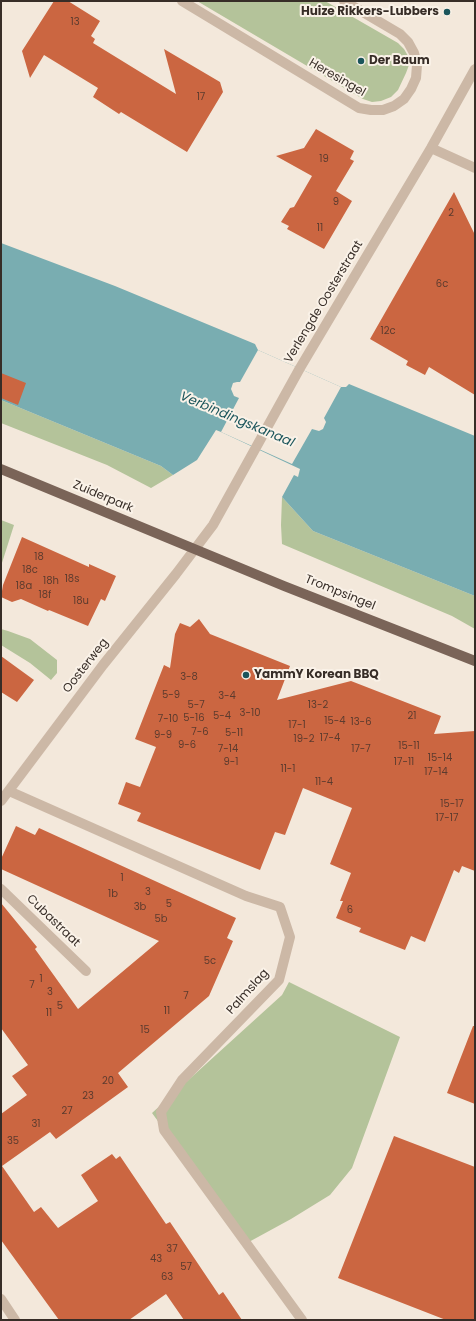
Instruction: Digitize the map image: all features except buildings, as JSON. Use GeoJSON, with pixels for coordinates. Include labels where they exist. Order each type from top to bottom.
{"type":"FeatureCollection","features":[{"type":"Feature","properties":{"kind":"main road","name":"Zuiderpark"},"geometry":{"type":"LineString","coordinates":[[1,469],[195,549]]}},
{"type":"Feature","properties":{"kind":"main road","name":"Trompsingel"},"geometry":{"type":"LineString","coordinates":[[195,549],[284,586],[475,661]]}},
{"type":"Feature","properties":{"kind":"street","name":"Heresingel"},"geometry":{"type":"LineString","coordinates":[[182,1],[359,108],[383,110],[394,106],[404,98],[411,89],[416,78],[417,65],[414,53],[408,42],[400,34],[344,1]]}},
{"type":"Feature","properties":{"kind":"street","name":"Verlengde Oosterstraat"},"geometry":{"type":"LineString","coordinates":[[195,549],[213,525],[300,368],[431,148],[475,69]]}},
{"type":"Feature","properties":{"kind":"street"},"geometry":{"type":"LineString","coordinates":[[431,148],[475,168]]}},
{"type":"Feature","properties":{"kind":"street","name":"Oosterweg"},"geometry":{"type":"LineString","coordinates":[[1,801],[103,665],[195,549]]}},
{"type":"Feature","properties":{"kind":"street","name":"Palmslag"},"geometry":{"type":"LineString","coordinates":[[8,791],[246,896],[280,907],[290,937],[279,980],[182,1080],[161,1112],[164,1130],[302,1320]]}},
{"type":"Feature","properties":{"kind":"street","name":"Cubastraat"},"geometry":{"type":"LineString","coordinates":[[1,889],[86,971]]}},
{"type":"Feature","properties":{"kind":"street"},"geometry":{"type":"LineString","coordinates":[[1,1299],[15,1320]]}},
{"type":"Feature","properties":{"kind":"green space"},"geometry":{"type":"Polygon","coordinates":[[[197,1],[325,1],[398,43],[408,56],[409,65],[398,90],[391,97],[381,101],[372,102],[363,99],[197,1]]]}},
{"type":"Feature","properties":{"kind":"green space"},"geometry":{"type":"Polygon","coordinates":[[[1,400],[161,466],[173,475],[151,488],[107,465],[1,423],[1,400]]]}},
{"type":"Feature","properties":{"kind":"green space"},"geometry":{"type":"Polygon","coordinates":[[[282,497],[313,531],[475,596],[475,629],[452,616],[282,544],[282,497]]]}},
{"type":"Feature","properties":{"kind":"green space"},"geometry":{"type":"Polygon","coordinates":[[[1,520],[14,525],[1,566],[1,520]]]}},
{"type":"Feature","properties":{"kind":"green space"},"geometry":{"type":"Polygon","coordinates":[[[1,629],[30,639],[57,660],[57,673],[51,680],[30,663],[1,645],[1,629]]]}},
{"type":"Feature","properties":{"kind":"green space"},"geometry":{"type":"Polygon","coordinates":[[[289,982],[400,1037],[352,1168],[330,1195],[291,1219],[247,1243],[152,1113],[282,995],[289,982]]]}},
{"type":"Feature","properties":{"kind":"water","name":"Verbindingskanaal"},"geometry":{"type":"Polygon","coordinates":[[[1,243],[115,286],[255,344],[258,350],[341,387],[346,387],[349,384],[475,436],[475,596],[313,531],[282,497],[294,475],[298,477],[300,469],[221,432],[216,430],[197,460],[173,475],[161,466],[1,400],[1,243]]]}},
{"type":"Feature","properties":{"kind":"pier"},"geometry":{"type":"Polygon","coordinates":[[[258,350],[341,387],[324,418],[326,422],[323,429],[319,431],[312,429],[292,464],[221,432],[239,398],[234,396],[231,389],[233,383],[240,382],[258,350]]]}},
{"type":"Feature","properties":{"kind":"place","name":"Huize Rikkers-Lubbers"},"geometry":{"type":"Point","coordinates":[447,12]}},
{"type":"Feature","properties":{"kind":"place","name":"Der Baum"},"geometry":{"type":"Point","coordinates":[361,61]}},
{"type":"Feature","properties":{"kind":"place","name":"YammY Korean BBQ"},"geometry":{"type":"Point","coordinates":[246,675]}}]}
